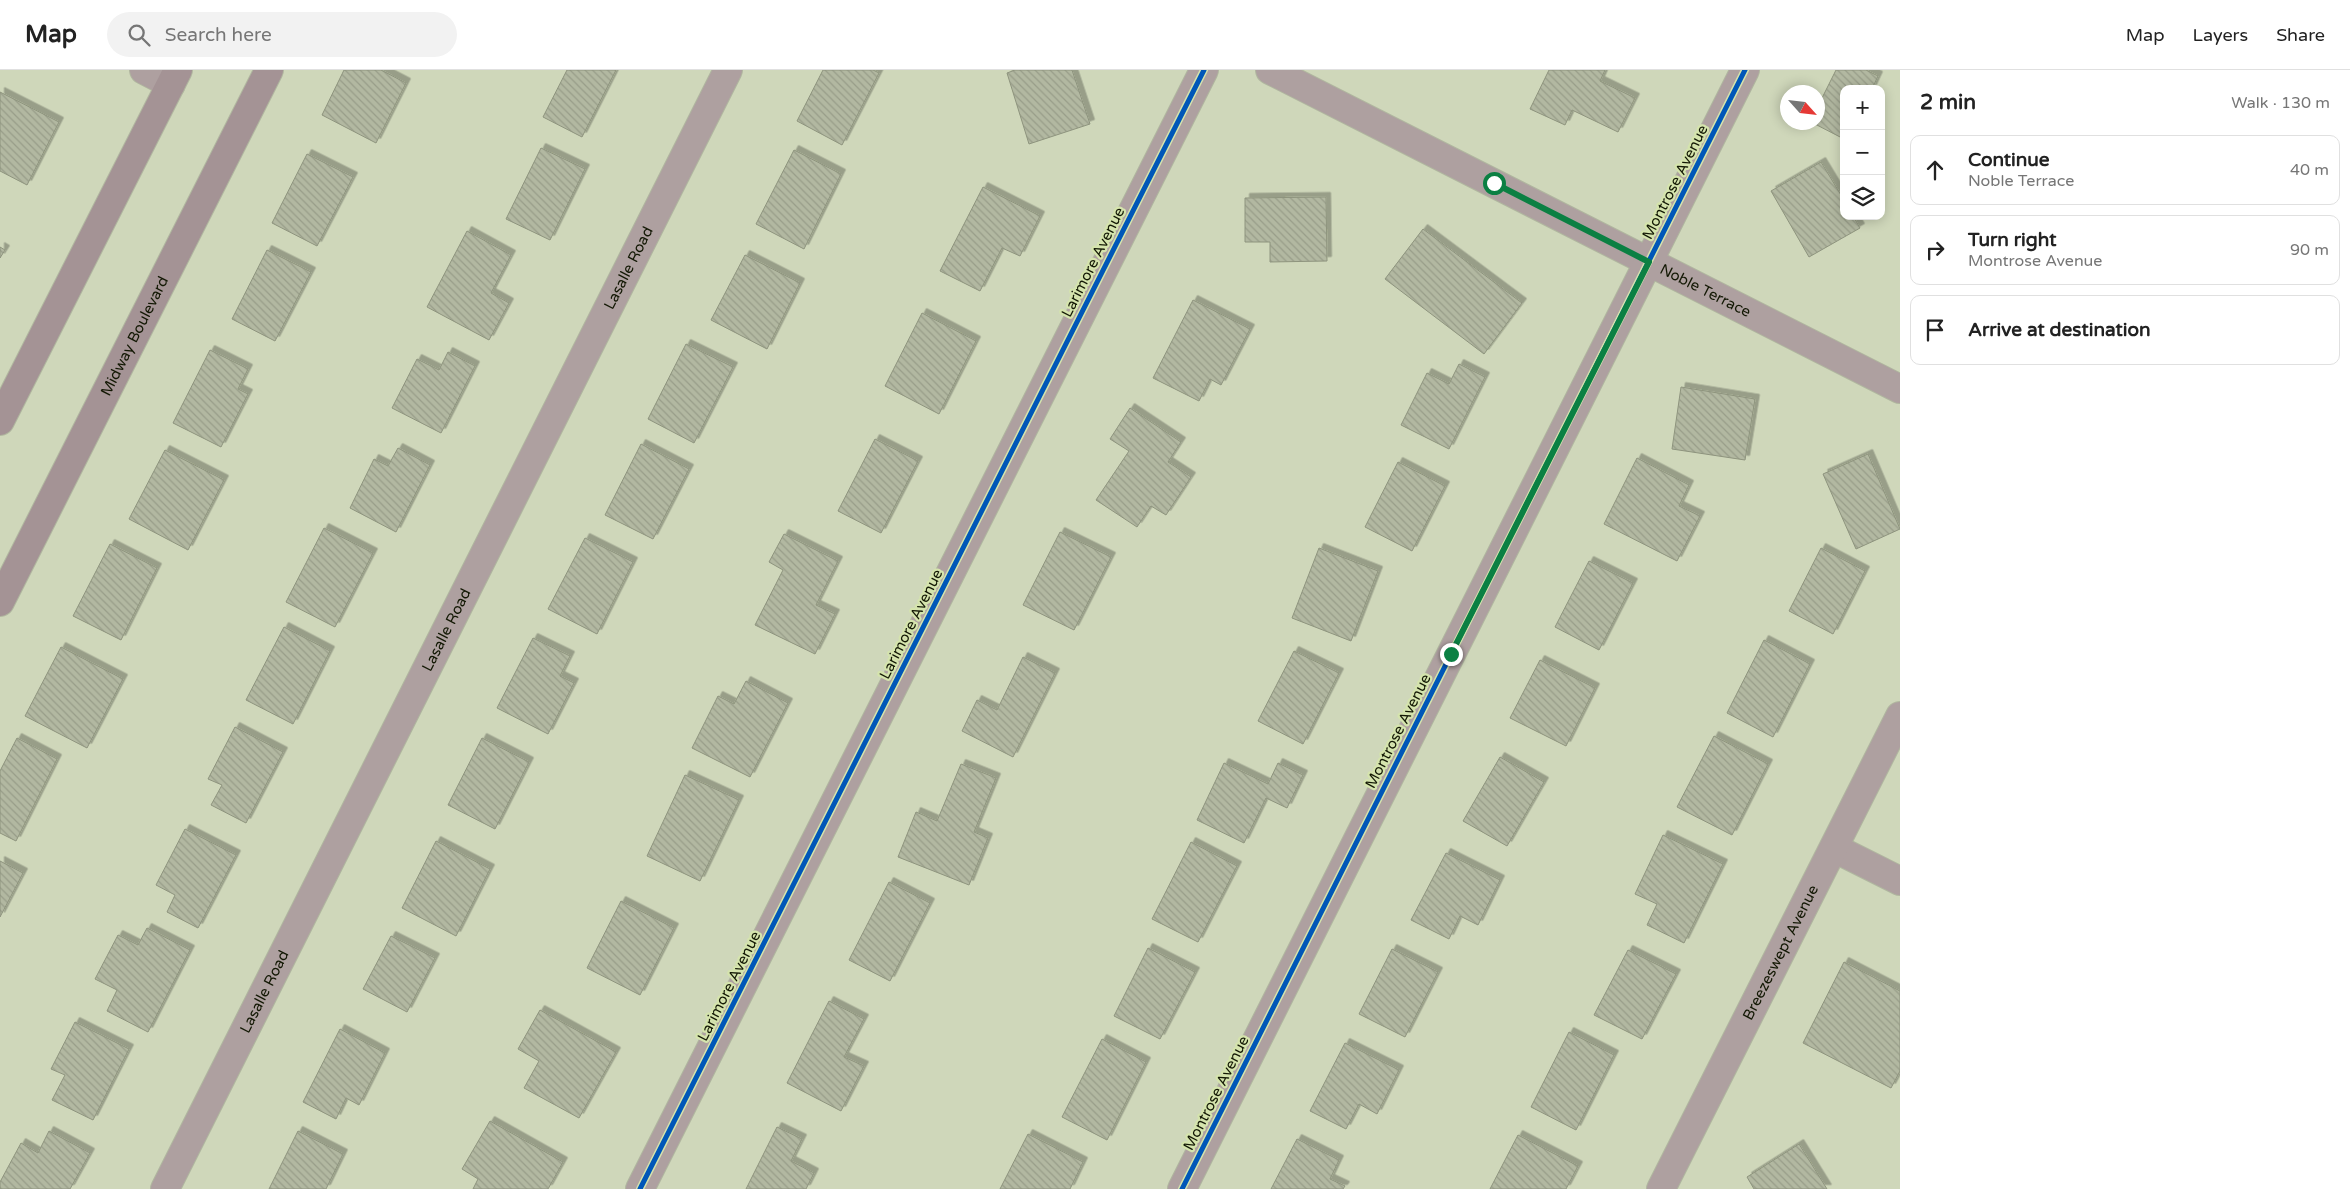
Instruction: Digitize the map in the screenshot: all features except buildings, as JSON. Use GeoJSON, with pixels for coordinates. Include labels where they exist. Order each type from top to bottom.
{"type":"FeatureCollection","features":[{"type":"Feature","properties":{"kind":"street"},"geometry":{"type":"LineString","coordinates":[[0,421],[174,77],[144,70]]}},
{"type":"Feature","properties":{"kind":"street","name":"Midway Boulevard"},"geometry":{"type":"LineString","coordinates":[[0,602],[269,70]]}},
{"type":"Feature","properties":{"kind":"street","name":"Lasalle Road"},"geometry":{"type":"LineString","coordinates":[[164,1189],[728,70]]}},
{"type":"Feature","properties":{"kind":"street","name":"Larimore Avenue"},"geometry":{"type":"LineString","coordinates":[[640,1189],[1204,70]]}},
{"type":"Feature","properties":{"kind":"street","name":"Noble Terrace"},"geometry":{"type":"LineString","coordinates":[[1270,70],[1900,389]]}},
{"type":"Feature","properties":{"kind":"street","name":"Montrose Avenue"},"geometry":{"type":"LineString","coordinates":[[1182,1189],[1745,70]]}},
{"type":"Feature","properties":{"kind":"street","name":"Breezeswept Avenue"},"geometry":{"type":"LineString","coordinates":[[1662,1189],[1900,716]]}},
{"type":"Feature","properties":{"kind":"street"},"geometry":{"type":"LineString","coordinates":[[1834,848],[1900,881]]}},
{"type":"Feature","properties":{"kind":"cycle path"},"geometry":{"type":"LineString","coordinates":[[640,1189],[1204,70]]}},
{"type":"Feature","properties":{"kind":"cycle path"},"geometry":{"type":"LineString","coordinates":[[1182,1189],[1745,70]]}},
{"type":"Feature","properties":{"kind":"route"},"geometry":{"type":"LineString","coordinates":[[1451,654],[1649,262],[1494,183]]}}]}
